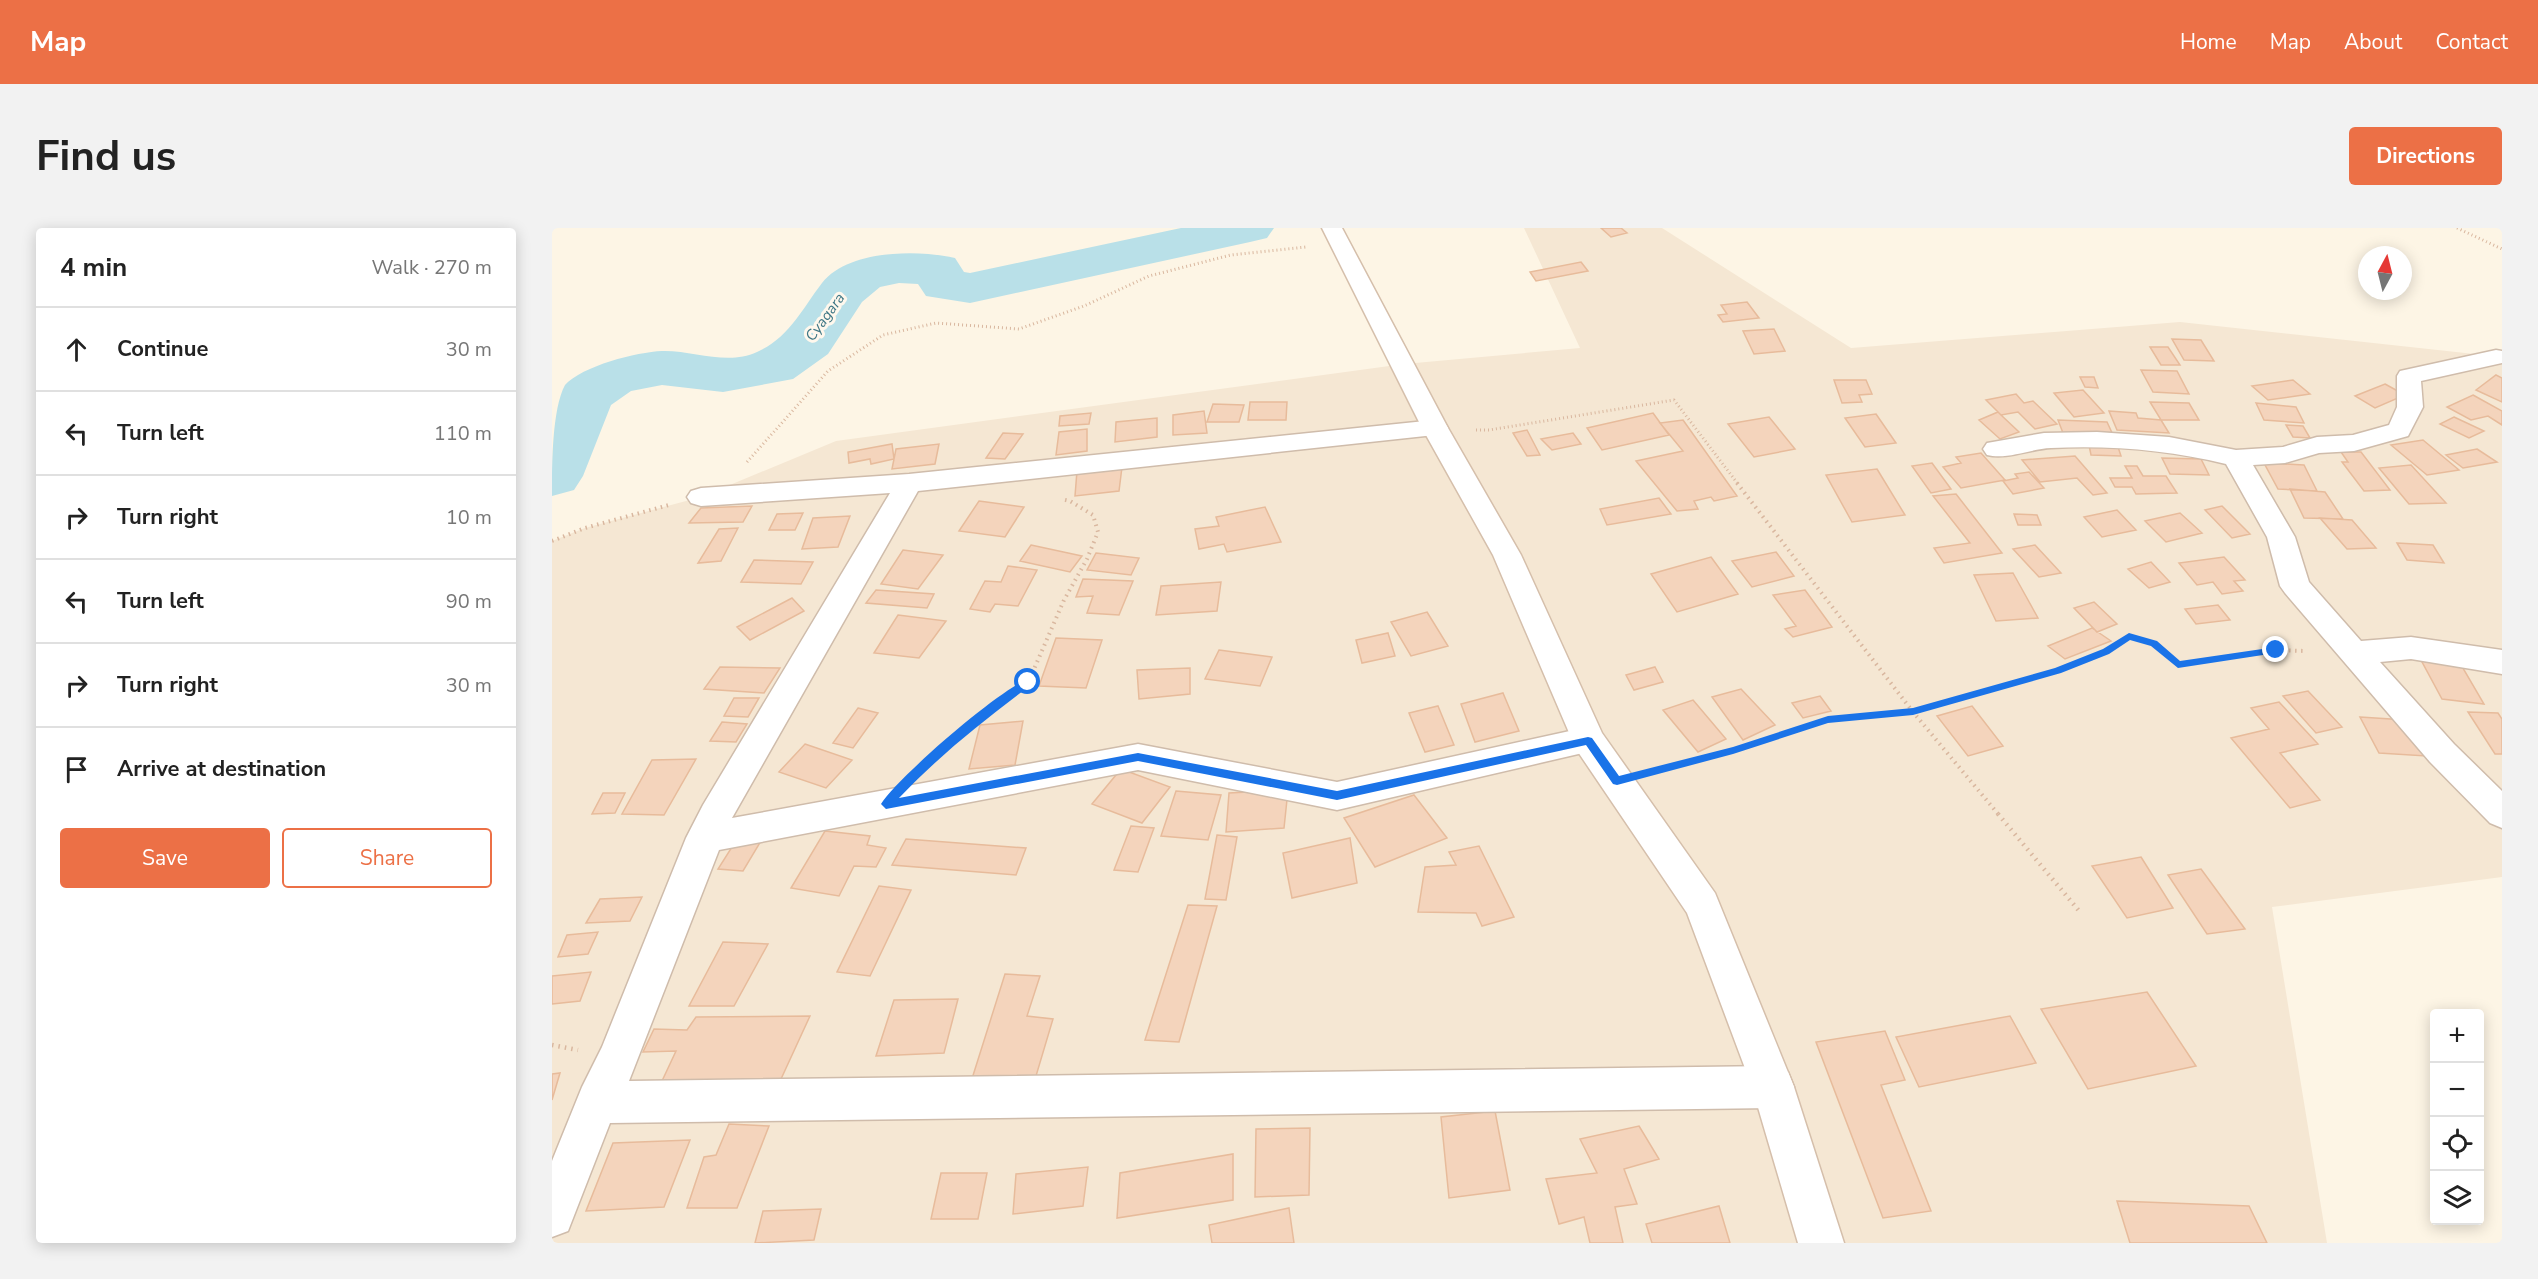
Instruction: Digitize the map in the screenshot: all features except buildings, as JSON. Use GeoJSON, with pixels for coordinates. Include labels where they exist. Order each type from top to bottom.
{"type":"FeatureCollection","features":[{"type":"Feature","properties":{"kind":"street"},"geometry":{"type":"LineString","coordinates":[[1335,236],[1404,364],[1435,428],[1507,555],[1588,740],[1702,905],[1773,1087],[1821,1243]]}},
{"type":"Feature","properties":{"kind":"street"},"geometry":{"type":"LineString","coordinates":[[1996,449],[2050,440],[2122,442],[2207,450],[2236,458],[2285,455],[2317,445],[2354,443],[2399,429],[2410,407],[2409,376],[2496,357]]}},
{"type":"Feature","properties":{"kind":"street"},"geometry":{"type":"LineString","coordinates":[[701,497],[909,483],[1435,428]]}},
{"type":"Feature","properties":{"kind":"street"},"geometry":{"type":"LineString","coordinates":[[2236,458],[2281,537],[2295,586],[2442,753],[2502,813]]}},
{"type":"Feature","properties":{"kind":"street"},"geometry":{"type":"LineString","coordinates":[[552,1215],[597,1102],[618,1059],[704,838],[909,483]]}},
{"type":"Feature","properties":{"kind":"street"},"geometry":{"type":"LineString","coordinates":[[2353,653],[2411,648],[2502,662]]}},
{"type":"Feature","properties":{"kind":"street"},"geometry":{"type":"LineString","coordinates":[[704,838],[1138,757],[1337,796],[1588,740]]}},
{"type":"Feature","properties":{"kind":"street"},"geometry":{"type":"LineString","coordinates":[[597,1102],[1773,1087]]}},
{"type":"Feature","properties":{"kind":"path"},"geometry":{"type":"LineString","coordinates":[[2457,228],[2502,249]]}},
{"type":"Feature","properties":{"kind":"path"},"geometry":{"type":"LineString","coordinates":[[552,541],[585,528],[701,497],[750,460],[828,370],[883,335],[936,323],[1019,329],[1084,306],[1149,276],[1231,255],[1335,236]]}},
{"type":"Feature","properties":{"kind":"path"},"geometry":{"type":"LineString","coordinates":[[1435,428],[1489,430],[1674,400],[1913,712],[2080,912]]}},
{"type":"Feature","properties":{"kind":"path"},"geometry":{"type":"LineString","coordinates":[[886,804],[926,764],[981,717],[1028,682],[1064,600],[1087,559],[1098,532],[1093,515],[1070,501],[1060,499]]}},
{"type":"Feature","properties":{"kind":"path"},"geometry":{"type":"LineString","coordinates":[[1617,781],[1733,750],[1828,720],[1913,712],[2058,670],[2106,652],[2129,637],[2154,643],[2178,665],[2276,650],[2353,653]]}},
{"type":"Feature","properties":{"kind":"shaded area"},"geometry":{"type":"Polygon","coordinates":[[[1524,228],[1662,228],[1851,348],[2180,322],[2502,357],[2502,877],[2272,907],[2327,1243],[552,1243],[552,541],[585,528],[701,497],[836,441],[1404,364],[1580,348],[1524,228]]]}},
{"type":"Feature","properties":{"kind":"waterway","name":"Cyagara"},"geometry":{"type":"LineString","coordinates":[[552,476],[586,396],[613,378],[662,368],[723,375],[773,367],[809,342],[842,292],[863,275],[899,268],[937,269],[944,285],[970,288],[1250,228]]}},
{"type":"Feature","properties":{"kind":"route"},"geometry":{"type":"LineString","coordinates":[[1028,682],[981,717],[926,764],[886,804],[1138,757],[1337,796],[1588,740],[1617,781],[1733,750],[1828,720],[1913,712],[2058,670],[2106,652],[2129,637],[2154,643],[2178,665],[2276,650]]}}]}
